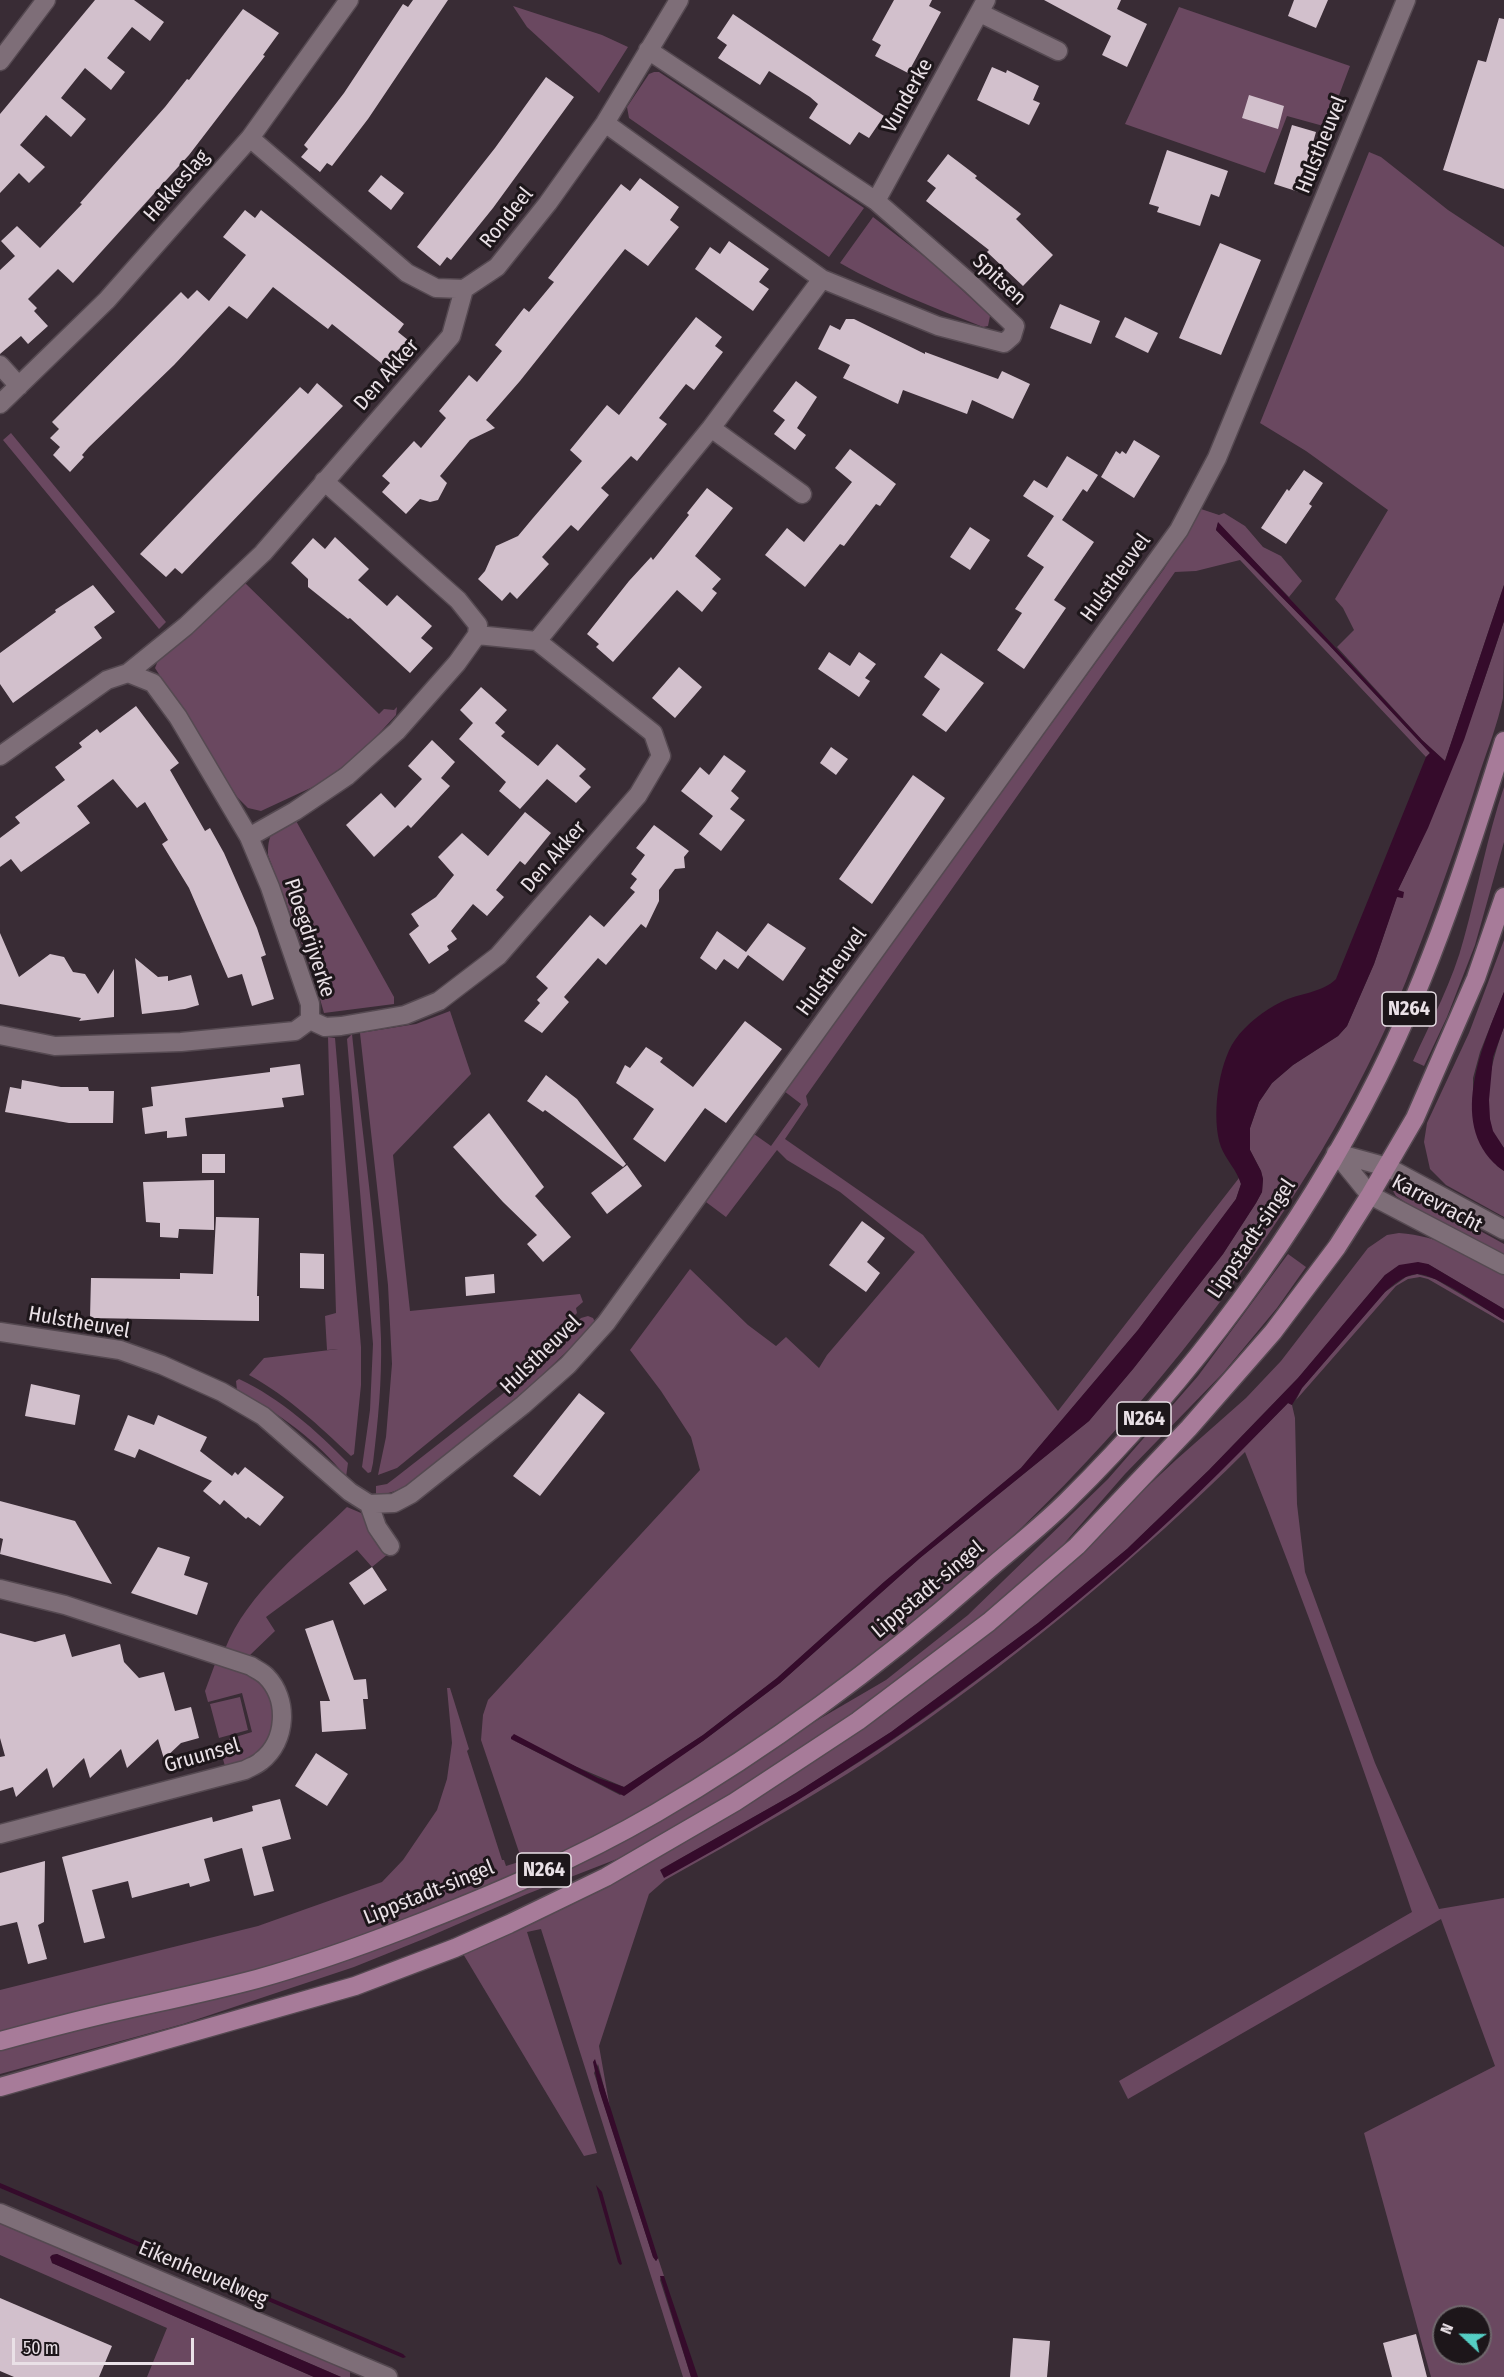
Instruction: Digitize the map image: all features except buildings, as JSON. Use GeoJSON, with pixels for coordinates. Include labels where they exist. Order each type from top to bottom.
{"type":"FeatureCollection","features":[{"type":"Feature","properties":{"kind":"main road","name":"Lippstadt-singel"},"geometry":{"type":"LineString","coordinates":[[0,2041],[263,1977],[410,1926],[572,1858],[654,1814],[763,1744],[823,1704],[936,1616],[1063,1505],[1103,1464],[1174,1384],[1213,1335],[1278,1245],[1336,1153],[1378,1076],[1419,988],[1455,896],[1504,741]]}},
{"type":"Feature","properties":{"kind":"main road","name":"N264"},"geometry":{"type":"LineString","coordinates":[[0,2088],[355,1986],[456,1948],[606,1877],[735,1802],[796,1764],[858,1721],[989,1622],[1077,1546],[1249,1362],[1300,1298],[1370,1195],[1414,1118],[1476,978],[1504,897]]}},
{"type":"Feature","properties":{"kind":"street"},"geometry":{"type":"LineString","coordinates":[[0,62],[46,0]]}},
{"type":"Feature","properties":{"kind":"street","name":"Hekkeslag"},"geometry":{"type":"LineString","coordinates":[[0,404],[107,300],[249,138],[349,0]]}},
{"type":"Feature","properties":{"kind":"street","name":"Rondeel"},"geometry":{"type":"LineString","coordinates":[[464,289],[497,267],[548,203],[605,123],[679,0]]}},
{"type":"Feature","properties":{"kind":"street","name":"Hulstheuvel"},"geometry":{"type":"LineString","coordinates":[[0,1332],[120,1350],[222,1392],[263,1416],[350,1492],[369,1504],[394,1503],[411,1494],[523,1405],[568,1365],[606,1323],[1179,530],[1217,458],[1406,0]]}},
{"type":"Feature","properties":{"kind":"street","name":"Vunderke"},"geometry":{"type":"LineString","coordinates":[[876,201],[983,7],[1058,51]]}},
{"type":"Feature","properties":{"kind":"street","name":"Spitsen"},"geometry":{"type":"LineString","coordinates":[[605,123],[822,279],[938,326],[1004,343],[1012,336],[1015,326],[876,201],[648,50]]}},
{"type":"Feature","properties":{"kind":"street"},"geometry":{"type":"LineString","coordinates":[[249,138],[406,273],[436,288],[464,289]]}},
{"type":"Feature","properties":{"kind":"street"},"geometry":{"type":"LineString","coordinates":[[477,635],[537,641],[711,428],[822,279]]}},
{"type":"Feature","properties":{"kind":"street","name":"Den Akker"},"geometry":{"type":"LineString","coordinates":[[0,756],[107,680],[128,673],[179,632],[263,554],[451,336],[464,289]]}},
{"type":"Feature","properties":{"kind":"street"},"geometry":{"type":"LineString","coordinates":[[0,364],[19,386]]}},
{"type":"Feature","properties":{"kind":"street"},"geometry":{"type":"LineString","coordinates":[[711,428],[802,494]]}},
{"type":"Feature","properties":{"kind":"street"},"geometry":{"type":"LineString","coordinates":[[249,837],[296,811],[347,776],[397,732],[457,663],[477,635],[478,625],[458,600],[324,481]]}},
{"type":"Feature","properties":{"kind":"street","name":"Den Akker"},"geometry":{"type":"LineString","coordinates":[[310,1020],[325,1027],[342,1026],[405,1015],[439,1000],[498,956],[638,795],[661,756],[653,733],[537,641]]}},
{"type":"Feature","properties":{"kind":"street","name":"Ploegdrijverke"},"geometry":{"type":"LineString","coordinates":[[0,1035],[55,1046],[181,1042],[295,1031],[310,1020],[310,1004],[270,887],[249,837],[178,717],[153,683],[128,673]]}},
{"type":"Feature","properties":{"kind":"street","name":"Karrevracht"},"geometry":{"type":"LineString","coordinates":[[1336,1153],[1387,1167],[1504,1230]]}},
{"type":"Feature","properties":{"kind":"street","name":"Karrevracht"},"geometry":{"type":"LineString","coordinates":[[1336,1153],[1370,1195],[1504,1265]]}},
{"type":"Feature","properties":{"kind":"street"},"geometry":{"type":"LineString","coordinates":[[369,1504],[376,1527],[390,1546]]}},
{"type":"Feature","properties":{"kind":"street","name":"Gruunsel"},"geometry":{"type":"LineString","coordinates":[[0,1589],[65,1605],[250,1665],[266,1676],[277,1692],[282,1710],[281,1729],[274,1747],[261,1761],[244,1770],[0,1834]]}},
{"type":"Feature","properties":{"kind":"street","name":"Eikenheuvelweg"},"geometry":{"type":"LineString","coordinates":[[0,2213],[388,2377]]}},
{"type":"Feature","properties":{"kind":"shaded area"},"geometry":{"type":"Polygon","coordinates":[[[513,6],[602,35],[628,47],[599,93],[527,27],[513,6]]]}},
{"type":"Feature","properties":{"kind":"shaded area"},"geometry":{"type":"Polygon","coordinates":[[[1179,7],[1350,66],[1327,127],[1287,116],[1265,173],[1125,124],[1179,7]]]}},
{"type":"Feature","properties":{"kind":"shaded area"},"geometry":{"type":"Polygon","coordinates":[[[659,72],[864,208],[829,257],[629,118],[627,107],[649,74],[659,72]]]}},
{"type":"Feature","properties":{"kind":"shaded area"},"geometry":{"type":"Polygon","coordinates":[[[1369,152],[1381,157],[1448,210],[1504,247],[1504,585],[1445,761],[1422,740],[1337,647],[1354,630],[1343,608],[1335,599],[1388,510],[1306,451],[1260,423],[1369,152]]]}},
{"type":"Feature","properties":{"kind":"shaded area"},"geometry":{"type":"Polygon","coordinates":[[[873,217],[934,264],[990,316],[988,326],[983,327],[910,298],[840,263],[873,217]]]}},
{"type":"Feature","properties":{"kind":"shaded area"},"geometry":{"type":"Polygon","coordinates":[[[11,433],[166,622],[159,629],[3,440],[11,433]]]}},
{"type":"Feature","properties":{"kind":"shaded area"},"geometry":{"type":"Polygon","coordinates":[[[1201,509],[1219,515],[1224,513],[1245,526],[1263,547],[1281,556],[1302,581],[1289,597],[1218,523],[1216,530],[1329,645],[1430,753],[1426,757],[1240,560],[1196,571],[1175,572],[806,1096],[808,1105],[785,1139],[923,1235],[1058,1411],[1239,1178],[1241,1184],[1236,1199],[1138,1330],[1021,1468],[884,1582],[777,1678],[703,1735],[624,1787],[511,1739],[620,1795],[703,1741],[780,1683],[920,1558],[1089,1421],[1223,1254],[1262,1192],[1261,1171],[1250,1150],[1250,1128],[1259,1102],[1272,1083],[1293,1065],[1338,1036],[1347,1026],[1374,964],[1397,896],[1402,898],[1398,890],[1456,757],[1504,621],[1503,698],[1498,717],[1454,851],[1406,981],[1367,1067],[1322,1150],[1272,1229],[1217,1306],[1143,1398],[1064,1485],[979,1567],[890,1644],[796,1714],[697,1778],[595,1836],[426,1914],[268,1968],[0,2032],[0,1990],[258,1926],[382,1882],[403,1860],[437,1810],[447,1779],[452,1743],[447,1688],[450,1688],[469,1749],[467,1751],[502,1860],[506,1866],[528,1859],[526,1854],[520,1855],[481,1740],[483,1715],[488,1700],[700,1470],[691,1437],[661,1391],[630,1350],[690,1269],[748,1325],[776,1346],[786,1337],[819,1368],[827,1355],[915,1252],[840,1192],[787,1160],[777,1150],[726,1217],[706,1202],[754,1134],[771,1146],[801,1104],[784,1091],[1164,569],[1201,509]]]}},
{"type":"Feature","properties":{"kind":"shaded area"},"geometry":{"type":"Polygon","coordinates":[[[1218,522],[1422,740],[1445,761],[1504,585],[1504,621],[1464,740],[1428,828],[1398,890],[1404,892],[1403,898],[1397,897],[1374,964],[1347,1026],[1338,1036],[1293,1065],[1272,1083],[1259,1102],[1250,1128],[1250,1150],[1263,1179],[1262,1192],[1256,1203],[1223,1254],[1089,1421],[920,1558],[780,1683],[703,1741],[624,1796],[511,1739],[514,1734],[598,1778],[624,1787],[703,1735],[777,1678],[884,1582],[1021,1468],[1138,1330],[1236,1199],[1241,1184],[1221,1147],[1217,1122],[1220,1077],[1229,1050],[1245,1028],[1269,1009],[1288,999],[1324,987],[1336,979],[1426,757],[1430,753],[1329,645],[1216,530],[1218,522]]]}},
{"type":"Feature","properties":{"kind":"shaded area"},"geometry":{"type":"Polygon","coordinates":[[[244,582],[379,714],[384,709],[394,710],[397,707],[396,715],[361,753],[319,784],[261,811],[248,808],[237,797],[155,668],[159,658],[244,582]]]}},
{"type":"Feature","properties":{"kind":"shaded area"},"geometry":{"type":"Polygon","coordinates":[[[1504,787],[1504,842],[1475,945],[1447,1017],[1424,1066],[1413,1061],[1454,970],[1504,787]]]}},
{"type":"Feature","properties":{"kind":"shaded area"},"geometry":{"type":"Polygon","coordinates":[[[295,819],[394,997],[394,1004],[324,1013],[312,971],[268,855],[269,840],[274,832],[295,819]]]}},
{"type":"Feature","properties":{"kind":"shaded area"},"geometry":{"type":"Polygon","coordinates":[[[1504,940],[1504,992],[1480,1052],[1473,1078],[1473,1117],[1497,1166],[1504,1171],[1504,1217],[1446,1185],[1430,1169],[1424,1142],[1427,1123],[1469,1033],[1504,940]]]}},
{"type":"Feature","properties":{"kind":"shaded area"},"geometry":{"type":"Polygon","coordinates":[[[1504,992],[1504,1027],[1493,1057],[1489,1100],[1493,1131],[1504,1148],[1504,1171],[1486,1153],[1476,1133],[1472,1110],[1479,1061],[1504,992]]]}},
{"type":"Feature","properties":{"kind":"shaded area"},"geometry":{"type":"Polygon","coordinates":[[[450,1011],[471,1074],[393,1155],[410,1311],[580,1294],[583,1302],[576,1308],[577,1313],[533,1357],[397,1468],[378,1475],[386,1437],[392,1364],[388,1285],[360,1033],[416,1024],[450,1011]]]}},
{"type":"Feature","properties":{"kind":"shaded area"},"geometry":{"type":"Polygon","coordinates":[[[1504,1027],[1504,1148],[1495,1136],[1490,1122],[1488,1089],[1504,1027]]]}},
{"type":"Feature","properties":{"kind":"shaded area"},"geometry":{"type":"Polygon","coordinates":[[[352,1034],[373,1224],[381,1339],[380,1386],[373,1463],[371,1472],[368,1473],[362,1467],[370,1410],[373,1344],[347,1039],[352,1034]]]}},
{"type":"Feature","properties":{"kind":"shaded area"},"geometry":{"type":"Polygon","coordinates":[[[328,1037],[335,1038],[361,1347],[361,1385],[354,1454],[351,1456],[290,1402],[249,1375],[264,1358],[338,1349],[327,1350],[325,1316],[336,1313],[328,1037]]]}},
{"type":"Feature","properties":{"kind":"shaded area"},"geometry":{"type":"Polygon","coordinates":[[[1398,1186],[1504,1244],[1504,1257],[1431,1219],[1396,1196],[1393,1191],[1398,1186]]]}},
{"type":"Feature","properties":{"kind":"shaded area"},"geometry":{"type":"Polygon","coordinates":[[[1399,1233],[1428,1238],[1466,1253],[1504,1272],[1504,1309],[1428,1264],[1385,1275],[1298,1378],[1209,1470],[1127,1549],[1038,1623],[891,1732],[796,1793],[660,1870],[825,1783],[894,1739],[955,1696],[1014,1652],[1128,1557],[1288,1403],[1292,1405],[1295,1418],[1297,1504],[1305,1572],[1375,1763],[1439,1909],[1504,1898],[1504,2377],[1431,2377],[1364,2133],[1495,2066],[1441,1919],[1128,2099],[1119,2081],[1412,1912],[1332,1681],[1245,1452],[1124,1565],[952,1702],[848,1773],[665,1880],[649,1894],[599,2046],[611,2114],[598,2064],[594,2073],[653,2257],[656,2261],[658,2258],[664,2276],[661,2276],[660,2280],[691,2377],[683,2377],[541,1929],[527,1932],[597,2153],[584,2156],[462,1952],[571,1901],[1030,1596],[1246,1398],[1281,1361],[1368,1248],[1387,1235],[1399,1233]]]}},
{"type":"Feature","properties":{"kind":"shaded area"},"geometry":{"type":"Polygon","coordinates":[[[1288,1254],[1306,1267],[1277,1308],[1223,1373],[1125,1474],[1048,1562],[911,1676],[771,1772],[635,1852],[527,1894],[354,1967],[183,2024],[0,2074],[0,2049],[429,1927],[780,1742],[886,1680],[968,1615],[1108,1479],[1198,1376],[1288,1254]]]}},
{"type":"Feature","properties":{"kind":"shaded area"},"geometry":{"type":"Polygon","coordinates":[[[1418,1262],[1428,1264],[1504,1309],[1504,1320],[1436,1279],[1417,1274],[1399,1280],[1385,1292],[1302,1388],[1292,1405],[1288,1403],[1171,1519],[1047,1626],[942,1705],[834,1778],[664,1878],[660,1870],[796,1793],[891,1732],[1038,1623],[1127,1549],[1209,1470],[1298,1378],[1385,1275],[1399,1265],[1418,1262]]]}},
{"type":"Feature","properties":{"kind":"shaded area"},"geometry":{"type":"Polygon","coordinates":[[[1417,1274],[1435,1279],[1504,1320],[1504,1323],[1428,1279],[1420,1277],[1408,1279],[1396,1286],[1296,1400],[1302,1388],[1385,1292],[1406,1277],[1417,1274]]]}},
{"type":"Feature","properties":{"kind":"shaded area"},"geometry":{"type":"Polygon","coordinates":[[[588,1316],[595,1322],[587,1332],[521,1395],[421,1477],[394,1491],[376,1495],[376,1486],[387,1484],[519,1381],[581,1318],[588,1316]]]}},
{"type":"Feature","properties":{"kind":"shaded area"},"geometry":{"type":"Polygon","coordinates":[[[239,1379],[283,1405],[324,1439],[348,1463],[346,1477],[310,1439],[237,1390],[236,1381],[239,1379]]]}},
{"type":"Feature","properties":{"kind":"shaded area"},"geometry":{"type":"Polygon","coordinates":[[[347,1507],[361,1513],[388,1554],[372,1567],[357,1550],[266,1617],[275,1631],[249,1656],[225,1649],[247,1609],[262,1590],[347,1507]]]}},
{"type":"Feature","properties":{"kind":"shaded area"},"geometry":{"type":"Polygon","coordinates":[[[215,1664],[242,1672],[260,1682],[270,1694],[273,1703],[274,1714],[265,1744],[252,1757],[225,1766],[222,1756],[232,1753],[229,1739],[252,1732],[242,1693],[208,1702],[205,1691],[215,1664]]]}},
{"type":"Feature","properties":{"kind":"shaded area"},"geometry":{"type":"Polygon","coordinates":[[[240,1697],[248,1730],[219,1738],[210,1704],[240,1697]]]}},
{"type":"Feature","properties":{"kind":"shaded area"},"geometry":{"type":"Polygon","coordinates":[[[595,2059],[658,2258],[656,2261],[599,2090],[593,2062],[595,2059]]]}},
{"type":"Feature","properties":{"kind":"shaded area"},"geometry":{"type":"Polygon","coordinates":[[[0,2183],[406,2357],[403,2358],[0,2188],[0,2183]]]}},
{"type":"Feature","properties":{"kind":"shaded area"},"geometry":{"type":"Polygon","coordinates":[[[596,2185],[602,2192],[622,2264],[620,2265],[618,2262],[596,2185]]]}},
{"type":"Feature","properties":{"kind":"shaded area"},"geometry":{"type":"Polygon","coordinates":[[[0,2222],[350,2370],[350,2377],[341,2377],[57,2254],[52,2255],[52,2263],[314,2377],[147,2377],[167,2328],[0,2255],[0,2222]]]}},
{"type":"Feature","properties":{"kind":"shaded area"},"geometry":{"type":"Polygon","coordinates":[[[57,2254],[341,2377],[314,2377],[52,2263],[50,2257],[57,2254]]]}},
{"type":"Feature","properties":{"kind":"shaded area"},"geometry":{"type":"Polygon","coordinates":[[[660,2276],[664,2276],[698,2377],[691,2377],[660,2276]]]}}]}
